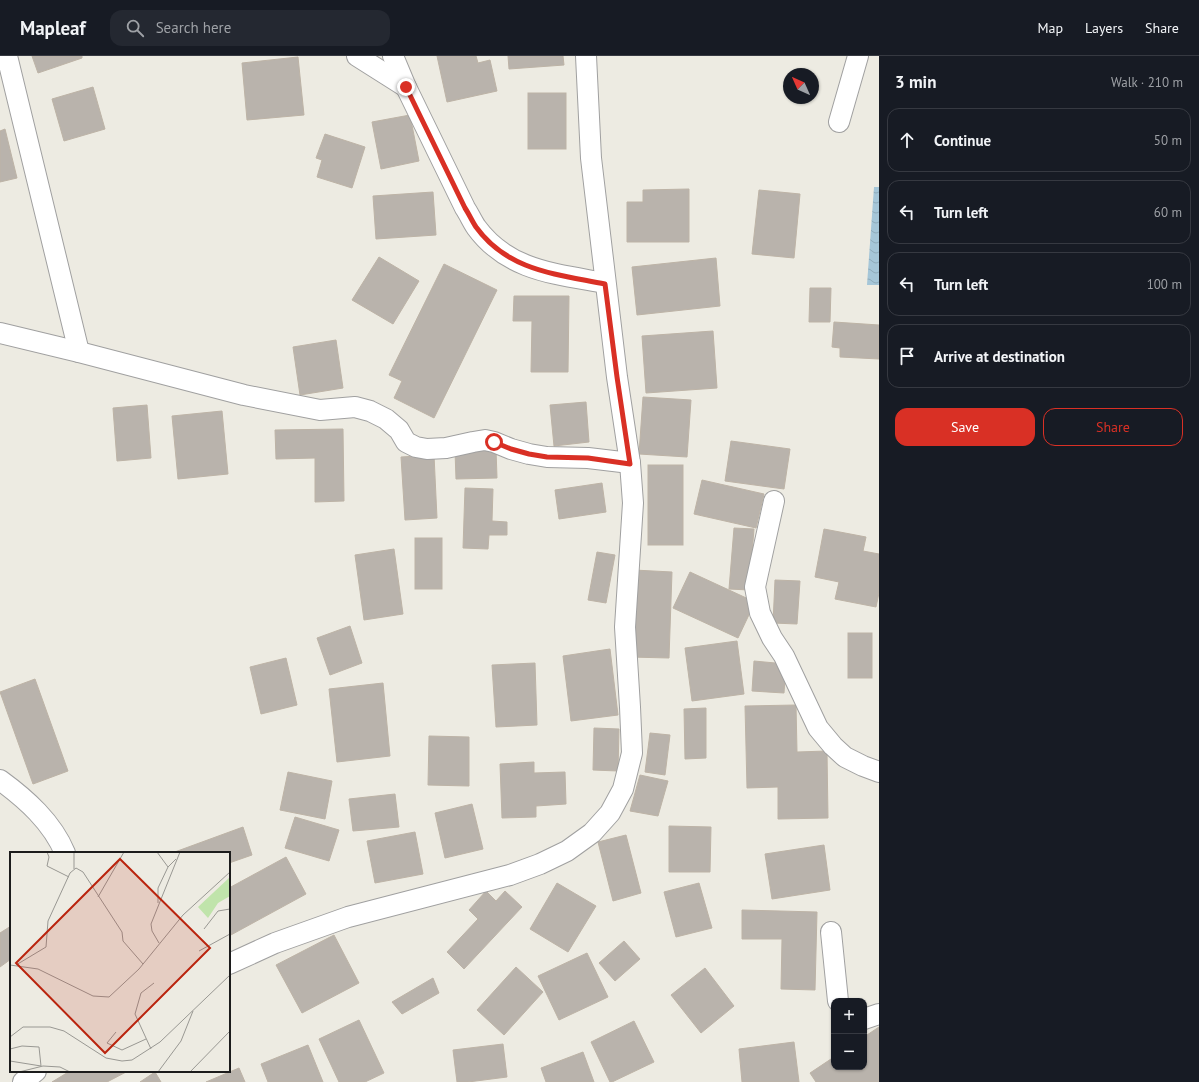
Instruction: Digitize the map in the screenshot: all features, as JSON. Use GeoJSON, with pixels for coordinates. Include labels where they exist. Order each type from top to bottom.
{"type":"FeatureCollection","features":[{"type":"Feature","properties":{"kind":"street"},"geometry":{"type":"LineString","coordinates":[[7,56],[79,352]]}},
{"type":"Feature","properties":{"kind":"street"},"geometry":{"type":"LineString","coordinates":[[356,56],[406,87]]}},
{"type":"Feature","properties":{"kind":"street"},"geometry":{"type":"LineString","coordinates":[[393,56],[406,87],[465,208],[476,227],[492,245],[510,258],[538,270],[605,284]]}},
{"type":"Feature","properties":{"kind":"street"},"geometry":{"type":"LineString","coordinates":[[230,964],[275,943],[348,918],[510,875],[540,864],[567,851],[592,834],[610,813],[623,789],[632,753],[625,627],[633,504],[630,464],[617,377],[590,158],[586,56]]}},
{"type":"Feature","properties":{"kind":"street"},"geometry":{"type":"LineString","coordinates":[[839,122],[858,56]]}},
{"type":"Feature","properties":{"kind":"street"},"geometry":{"type":"LineString","coordinates":[[0,333],[244,395],[320,410],[354,407],[370,411],[386,419],[399,430],[406,442],[416,447],[427,449],[446,448],[485,440],[511,449],[541,456],[588,458],[630,464]]}},
{"type":"Feature","properties":{"kind":"street"},"geometry":{"type":"LineString","coordinates":[[774,501],[755,587],[760,614],[772,638],[784,656],[818,728],[833,746],[845,757],[862,766],[879,772]]}},
{"type":"Feature","properties":{"kind":"street"},"geometry":{"type":"LineString","coordinates":[[0,780],[20,795],[50,827],[64,852]]}},
{"type":"Feature","properties":{"kind":"street"},"geometry":{"type":"LineString","coordinates":[[831,932],[838,998]]}},
{"type":"Feature","properties":{"kind":"street"},"geometry":{"type":"LineString","coordinates":[[867,1018],[879,1014]]}},
{"type":"Feature","properties":{"kind":"street"},"geometry":{"type":"LineString","coordinates":[[13,1082],[16,1072]]}},
{"type":"Feature","properties":{"kind":"street"},"geometry":{"type":"LineString","coordinates":[[23,1082],[35,1072]]}},
{"type":"Feature","properties":{"kind":"water"},"geometry":{"type":"Polygon","coordinates":[[[874,187],[879,187],[879,285],[867,285],[874,187]]]}},
{"type":"Feature","properties":{"kind":"building"},"geometry":{"type":"Polygon","coordinates":[[[32,56],[82,56],[82,58],[38,73],[32,56]]]}},
{"type":"Feature","properties":{"kind":"building"},"geometry":{"type":"Polygon","coordinates":[[[437,56],[476,56],[478,63],[490,60],[497,91],[447,102],[437,56]]]}},
{"type":"Feature","properties":{"kind":"building"},"geometry":{"type":"Polygon","coordinates":[[[508,56],[563,56],[564,65],[509,69],[508,56]]]}},
{"type":"Feature","properties":{"kind":"building"},"geometry":{"type":"Polygon","coordinates":[[[298,57],[304,115],[247,120],[242,63],[298,57]]]}},
{"type":"Feature","properties":{"kind":"building"},"geometry":{"type":"Polygon","coordinates":[[[93,87],[105,129],[64,141],[52,99],[93,87]]]}},
{"type":"Feature","properties":{"kind":"building"},"geometry":{"type":"Polygon","coordinates":[[[528,93],[566,93],[566,149],[528,149],[528,93]]]}},
{"type":"Feature","properties":{"kind":"building"},"geometry":{"type":"Polygon","coordinates":[[[410,115],[419,161],[381,169],[372,122],[410,115]]]}},
{"type":"Feature","properties":{"kind":"building"},"geometry":{"type":"Polygon","coordinates":[[[5,129],[17,178],[0,182],[0,131],[5,129]]]}},
{"type":"Feature","properties":{"kind":"building"},"geometry":{"type":"Polygon","coordinates":[[[325,134],[365,147],[352,188],[317,177],[322,160],[316,158],[325,134]]]}},
{"type":"Feature","properties":{"kind":"building"},"geometry":{"type":"Polygon","coordinates":[[[689,189],[689,242],[627,242],[627,202],[643,202],[643,190],[689,189]]]}},
{"type":"Feature","properties":{"kind":"building"},"geometry":{"type":"Polygon","coordinates":[[[759,190],[800,194],[794,258],[752,254],[759,190]]]}},
{"type":"Feature","properties":{"kind":"building"},"geometry":{"type":"Polygon","coordinates":[[[433,192],[436,235],[376,239],[373,196],[433,192]]]}},
{"type":"Feature","properties":{"kind":"building"},"geometry":{"type":"Polygon","coordinates":[[[379,257],[419,281],[393,324],[352,300],[379,257]]]}},
{"type":"Feature","properties":{"kind":"building"},"geometry":{"type":"Polygon","coordinates":[[[716,258],[720,306],[637,315],[632,267],[716,258]]]}},
{"type":"Feature","properties":{"kind":"building"},"geometry":{"type":"Polygon","coordinates":[[[444,264],[497,290],[434,418],[394,398],[402,381],[389,375],[444,264]]]}},
{"type":"Feature","properties":{"kind":"building"},"geometry":{"type":"Polygon","coordinates":[[[810,288],[831,288],[830,322],[809,322],[810,288]]]}},
{"type":"Feature","properties":{"kind":"building"},"geometry":{"type":"Polygon","coordinates":[[[514,296],[569,296],[568,372],[531,372],[532,321],[513,321],[514,296]]]}},
{"type":"Feature","properties":{"kind":"building"},"geometry":{"type":"Polygon","coordinates":[[[834,322],[879,325],[879,359],[840,357],[840,348],[832,347],[834,322]]]}},
{"type":"Feature","properties":{"kind":"building"},"geometry":{"type":"Polygon","coordinates":[[[713,331],[717,388],[646,393],[642,336],[713,331]]]}},
{"type":"Feature","properties":{"kind":"building"},"geometry":{"type":"Polygon","coordinates":[[[336,340],[343,388],[300,395],[293,347],[336,340]]]}},
{"type":"Feature","properties":{"kind":"building"},"geometry":{"type":"Polygon","coordinates":[[[643,397],[691,400],[687,457],[639,454],[643,397]]]}},
{"type":"Feature","properties":{"kind":"building"},"geometry":{"type":"Polygon","coordinates":[[[586,402],[589,442],[554,446],[550,405],[586,402]]]}},
{"type":"Feature","properties":{"kind":"building"},"geometry":{"type":"Polygon","coordinates":[[[147,405],[151,458],[117,461],[113,408],[147,405]]]}},
{"type":"Feature","properties":{"kind":"building"},"geometry":{"type":"Polygon","coordinates":[[[222,411],[228,474],[178,479],[172,416],[222,411]]]}},
{"type":"Feature","properties":{"kind":"building"},"geometry":{"type":"Polygon","coordinates":[[[343,429],[344,501],[315,502],[315,458],[276,459],[275,430],[343,429]]]}},
{"type":"Feature","properties":{"kind":"building"},"geometry":{"type":"Polygon","coordinates":[[[731,441],[790,449],[784,489],[725,481],[731,441]]]}},
{"type":"Feature","properties":{"kind":"building"},"geometry":{"type":"Polygon","coordinates":[[[496,449],[497,478],[456,479],[455,451],[496,449]]]}},
{"type":"Feature","properties":{"kind":"building"},"geometry":{"type":"Polygon","coordinates":[[[434,455],[437,518],[405,520],[401,457],[434,455]]]}},
{"type":"Feature","properties":{"kind":"building"},"geometry":{"type":"Polygon","coordinates":[[[648,465],[683,465],[683,545],[648,545],[648,465]]]}},
{"type":"Feature","properties":{"kind":"building"},"geometry":{"type":"Polygon","coordinates":[[[702,480],[764,494],[756,528],[694,514],[702,480]]]}},
{"type":"Feature","properties":{"kind":"building"},"geometry":{"type":"Polygon","coordinates":[[[602,483],[606,512],[559,519],[555,490],[602,483]]]}},
{"type":"Feature","properties":{"kind":"building"},"geometry":{"type":"Polygon","coordinates":[[[465,488],[493,489],[492,521],[507,522],[507,535],[489,535],[488,549],[463,548],[465,488]]]}},
{"type":"Feature","properties":{"kind":"building"},"geometry":{"type":"Polygon","coordinates":[[[734,528],[754,529],[749,590],[729,589],[734,528]]]}},
{"type":"Feature","properties":{"kind":"building"},"geometry":{"type":"Polygon","coordinates":[[[824,529],[866,537],[863,551],[879,554],[879,593],[876,607],[835,599],[839,582],[815,577],[824,529]]]}},
{"type":"Feature","properties":{"kind":"building"},"geometry":{"type":"Polygon","coordinates":[[[415,538],[442,538],[442,589],[415,589],[415,538]]]}},
{"type":"Feature","properties":{"kind":"building"},"geometry":{"type":"Polygon","coordinates":[[[394,549],[403,614],[364,620],[355,555],[394,549]]]}},
{"type":"Feature","properties":{"kind":"building"},"geometry":{"type":"Polygon","coordinates":[[[597,552],[615,555],[606,603],[588,600],[597,552]]]}},
{"type":"Feature","properties":{"kind":"building"},"geometry":{"type":"Polygon","coordinates":[[[634,570],[672,572],[669,658],[630,657],[634,570]]]}},
{"type":"Feature","properties":{"kind":"building"},"geometry":{"type":"Polygon","coordinates":[[[690,572],[755,602],[738,638],[673,608],[690,572]]]}},
{"type":"Feature","properties":{"kind":"building"},"geometry":{"type":"Polygon","coordinates":[[[775,580],[800,581],[797,624],[773,623],[775,580]]]}},
{"type":"Feature","properties":{"kind":"building"},"geometry":{"type":"Polygon","coordinates":[[[350,626],[362,663],[330,675],[317,638],[350,626]]]}},
{"type":"Feature","properties":{"kind":"building"},"geometry":{"type":"Polygon","coordinates":[[[848,633],[872,633],[872,678],[848,678],[848,633]]]}},
{"type":"Feature","properties":{"kind":"building"},"geometry":{"type":"Polygon","coordinates":[[[737,641],[744,694],[692,701],[685,648],[737,641]]]}},
{"type":"Feature","properties":{"kind":"building"},"geometry":{"type":"Polygon","coordinates":[[[610,649],[618,715],[571,721],[563,656],[610,649]]]}},
{"type":"Feature","properties":{"kind":"building"},"geometry":{"type":"Polygon","coordinates":[[[286,658],[297,705],[261,714],[250,667],[286,658]]]}},
{"type":"Feature","properties":{"kind":"building"},"geometry":{"type":"Polygon","coordinates":[[[754,661],[786,664],[784,693],[752,691],[754,661]]]}},
{"type":"Feature","properties":{"kind":"building"},"geometry":{"type":"Polygon","coordinates":[[[535,663],[537,725],[496,727],[492,665],[535,663]]]}},
{"type":"Feature","properties":{"kind":"building"},"geometry":{"type":"Polygon","coordinates":[[[35,679],[68,771],[33,784],[0,692],[35,679]]]}},
{"type":"Feature","properties":{"kind":"building"},"geometry":{"type":"Polygon","coordinates":[[[383,683],[390,756],[337,762],[329,689],[383,683]]]}},
{"type":"Feature","properties":{"kind":"building"},"geometry":{"type":"Polygon","coordinates":[[[796,705],[797,752],[827,751],[828,818],[778,819],[778,787],[747,788],[745,706],[796,705]]]}},
{"type":"Feature","properties":{"kind":"building"},"geometry":{"type":"Polygon","coordinates":[[[706,708],[706,758],[685,759],[684,709],[706,708]]]}},
{"type":"Feature","properties":{"kind":"building"},"geometry":{"type":"Polygon","coordinates":[[[594,728],[619,729],[618,771],[593,770],[594,728]]]}},
{"type":"Feature","properties":{"kind":"building"},"geometry":{"type":"Polygon","coordinates":[[[650,733],[670,735],[665,775],[645,772],[650,733]]]}},
{"type":"Feature","properties":{"kind":"building"},"geometry":{"type":"Polygon","coordinates":[[[429,736],[469,737],[469,786],[428,785],[429,736]]]}},
{"type":"Feature","properties":{"kind":"building"},"geometry":{"type":"Polygon","coordinates":[[[534,762],[534,773],[565,772],[566,804],[536,806],[536,817],[502,818],[500,764],[534,762]]]}},
{"type":"Feature","properties":{"kind":"building"},"geometry":{"type":"Polygon","coordinates":[[[288,772],[332,781],[325,819],[280,810],[288,772]]]}},
{"type":"Feature","properties":{"kind":"building"},"geometry":{"type":"Polygon","coordinates":[[[640,775],[668,781],[658,816],[630,811],[640,775]]]}},
{"type":"Feature","properties":{"kind":"building"},"geometry":{"type":"Polygon","coordinates":[[[395,794],[399,827],[353,831],[349,799],[395,794]]]}},
{"type":"Feature","properties":{"kind":"building"},"geometry":{"type":"Polygon","coordinates":[[[472,804],[483,849],[445,858],[435,813],[472,804]]]}},
{"type":"Feature","properties":{"kind":"building"},"geometry":{"type":"Polygon","coordinates":[[[295,817],[339,830],[329,861],[285,848],[295,817]]]}},
{"type":"Feature","properties":{"kind":"building"},"geometry":{"type":"Polygon","coordinates":[[[669,826],[711,827],[710,872],[669,872],[669,826]]]}},
{"type":"Feature","properties":{"kind":"building"},"geometry":{"type":"Polygon","coordinates":[[[243,827],[252,855],[230,863],[230,852],[175,852],[243,827]]]}},
{"type":"Feature","properties":{"kind":"building"},"geometry":{"type":"Polygon","coordinates":[[[415,832],[423,874],[375,883],[367,841],[415,832]]]}},
{"type":"Feature","properties":{"kind":"building"},"geometry":{"type":"Polygon","coordinates":[[[626,835],[641,893],[613,901],[598,842],[626,835]]]}},
{"type":"Feature","properties":{"kind":"building"},"geometry":{"type":"Polygon","coordinates":[[[824,845],[830,890],[772,899],[765,854],[824,845]]]}},
{"type":"Feature","properties":{"kind":"building"},"geometry":{"type":"Polygon","coordinates":[[[286,857],[306,894],[230,935],[230,887],[286,857]]]}},
{"type":"Feature","properties":{"kind":"building"},"geometry":{"type":"Polygon","coordinates":[[[557,883],[596,906],[568,952],[530,929],[557,883]]]}},
{"type":"Feature","properties":{"kind":"building"},"geometry":{"type":"Polygon","coordinates":[[[699,883],[712,928],[676,937],[664,892],[699,883]]]}},
{"type":"Feature","properties":{"kind":"building"},"geometry":{"type":"Polygon","coordinates":[[[486,891],[496,901],[505,891],[522,907],[464,969],[447,952],[478,919],[469,910],[486,891]]]}},
{"type":"Feature","properties":{"kind":"building"},"geometry":{"type":"Polygon","coordinates":[[[742,910],[817,912],[815,990],[781,989],[782,939],[742,939],[742,910]]]}},
{"type":"Feature","properties":{"kind":"building"},"geometry":{"type":"Polygon","coordinates":[[[10,927],[10,960],[0,967],[0,933],[10,927]]]}},
{"type":"Feature","properties":{"kind":"building"},"geometry":{"type":"Polygon","coordinates":[[[334,935],[359,983],[302,1013],[276,965],[334,935]]]}},
{"type":"Feature","properties":{"kind":"building"},"geometry":{"type":"Polygon","coordinates":[[[624,941],[640,959],[615,981],[599,963],[624,941]]]}},
{"type":"Feature","properties":{"kind":"building"},"geometry":{"type":"Polygon","coordinates":[[[587,953],[608,997],[559,1020],[538,976],[587,953]]]}},
{"type":"Feature","properties":{"kind":"building"},"geometry":{"type":"Polygon","coordinates":[[[516,967],[543,992],[504,1035],[477,1010],[516,967]]]}},
{"type":"Feature","properties":{"kind":"building"},"geometry":{"type":"Polygon","coordinates":[[[705,968],[734,1006],[701,1033],[671,995],[705,968]]]}},
{"type":"Feature","properties":{"kind":"building"},"geometry":{"type":"Polygon","coordinates":[[[433,978],[439,993],[402,1014],[392,1002],[433,978]]]}},
{"type":"Feature","properties":{"kind":"building"},"geometry":{"type":"Polygon","coordinates":[[[359,1020],[384,1073],[365,1082],[339,1082],[319,1039],[359,1020]]]}},
{"type":"Feature","properties":{"kind":"building"},"geometry":{"type":"Polygon","coordinates":[[[634,1021],[654,1062],[610,1082],[591,1042],[634,1021]]]}},
{"type":"Feature","properties":{"kind":"building"},"geometry":{"type":"Polygon","coordinates":[[[879,1027],[879,1082],[816,1082],[810,1073],[831,1059],[831,1070],[867,1070],[867,1035],[879,1027]]]}},
{"type":"Feature","properties":{"kind":"building"},"geometry":{"type":"Polygon","coordinates":[[[794,1042],[799,1082],[742,1082],[739,1049],[794,1042]]]}},
{"type":"Feature","properties":{"kind":"building"},"geometry":{"type":"Polygon","coordinates":[[[503,1044],[507,1077],[457,1082],[453,1050],[503,1044]]]}},
{"type":"Feature","properties":{"kind":"building"},"geometry":{"type":"Polygon","coordinates":[[[308,1045],[323,1082],[268,1082],[261,1064],[308,1045]]]}},
{"type":"Feature","properties":{"kind":"building"},"geometry":{"type":"Polygon","coordinates":[[[583,1052],[594,1082],[546,1082],[541,1068],[583,1052]]]}},
{"type":"Feature","properties":{"kind":"building"},"geometry":{"type":"Polygon","coordinates":[[[239,1068],[245,1082],[206,1082],[230,1072],[239,1068]]]}},
{"type":"Feature","properties":{"kind":"building"},"geometry":{"type":"Polygon","coordinates":[[[68,1072],[126,1072],[107,1082],[52,1082],[68,1072]]]}},
{"type":"Feature","properties":{"kind":"building"},"geometry":{"type":"Polygon","coordinates":[[[155,1072],[161,1082],[140,1082],[155,1072]]]}},
{"type":"Feature","properties":{"kind":"route"},"geometry":{"type":"LineString","coordinates":[[406,87],[465,208],[476,227],[492,245],[510,258],[538,270],[605,284],[630,464],[588,458],[547,457],[511,449],[494,442]]}}]}
